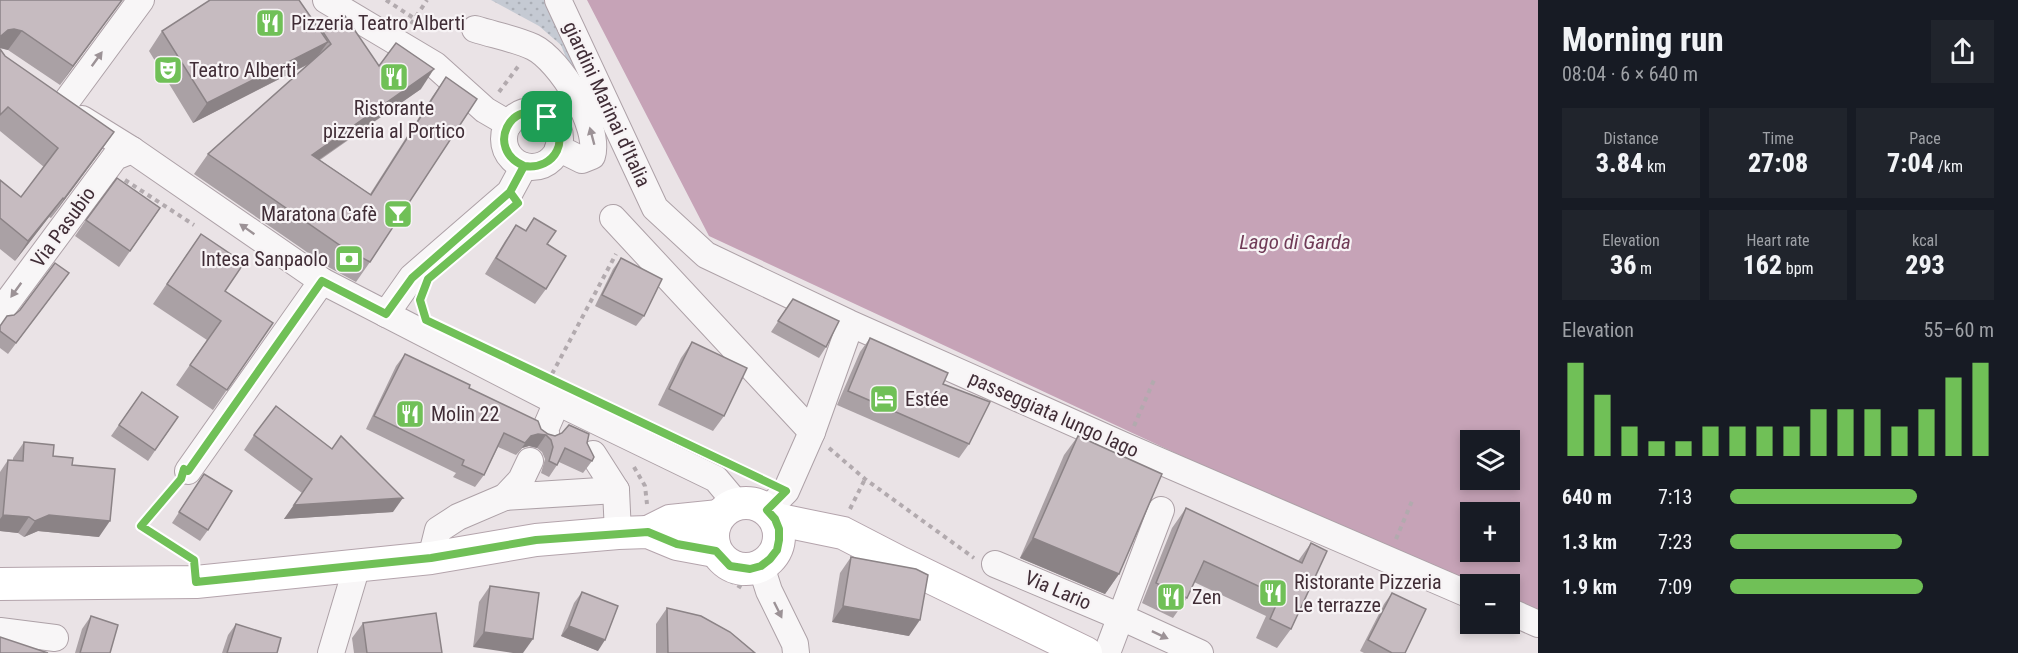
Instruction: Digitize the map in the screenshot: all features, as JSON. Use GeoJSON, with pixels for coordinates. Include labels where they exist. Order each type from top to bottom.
{"type":"FeatureCollection","features":[{"type":"Feature","properties":{"kind":"main road"},"geometry":{"type":"LineString","coordinates":[[0,584],[196,582],[431,558],[536,540],[633,532],[670,521],[728,510],[748,503],[758,505],[773,527],[807,546],[840,549],[900,563],[1086,653]]}},
{"type":"Feature","properties":{"kind":"main road"},"geometry":{"type":"LineString","coordinates":[[728,510],[712,533],[716,551],[730,566],[750,569],[773,527]]}},
{"type":"Feature","properties":{"kind":"main road"},"geometry":{"type":"LineString","coordinates":[[633,532],[677,544],[716,551]]}},
{"type":"Feature","properties":{"kind":"street"},"geometry":{"type":"LineString","coordinates":[[141,0],[54,100],[132,150],[322,281],[557,402],[716,479],[728,510]]}},
{"type":"Feature","properties":{"kind":"street"},"geometry":{"type":"LineString","coordinates":[[326,0],[435,65],[484,110],[508,124]]}},
{"type":"Feature","properties":{"kind":"street","name":"giardini Marinai d'Italia"},"geometry":{"type":"LineString","coordinates":[[558,0],[655,208]]}},
{"type":"Feature","properties":{"kind":"street"},"geometry":{"type":"LineString","coordinates":[[475,29],[533,47],[551,59],[571,85],[592,131],[595,147],[592,156],[582,160],[558,148]]}},
{"type":"Feature","properties":{"kind":"street"},"geometry":{"type":"LineString","coordinates":[[541,113],[553,121],[557,127],[560,141],[558,148],[545,164],[524,166],[511,158],[504,145],[505,131],[508,124],[519,114],[541,113]]}},
{"type":"Feature","properties":{"kind":"street","name":"Via Pasubio"},"geometry":{"type":"LineString","coordinates":[[0,312],[115,157],[132,150]]}},
{"type":"Feature","properties":{"kind":"street"},"geometry":{"type":"LineString","coordinates":[[386,314],[412,278],[510,192],[524,166]]}},
{"type":"Feature","properties":{"kind":"street"},"geometry":{"type":"LineString","coordinates":[[655,208],[619,234],[812,432]]}},
{"type":"Feature","properties":{"kind":"street","name":"passeggiata lungo lago"},"geometry":{"type":"LineString","coordinates":[[655,208],[706,255],[849,323],[1125,446],[1460,591]]}},
{"type":"Feature","properties":{"kind":"street"},"geometry":{"type":"LineString","coordinates":[[188,471],[322,281]]}},
{"type":"Feature","properties":{"kind":"street"},"geometry":{"type":"LineString","coordinates":[[796,653],[795,644],[769,591],[773,527],[812,432],[848,331]]}},
{"type":"Feature","properties":{"kind":"street"},"geometry":{"type":"LineString","coordinates":[[546,433],[544,432],[557,402]]}},
{"type":"Feature","properties":{"kind":"street"},"geometry":{"type":"LineString","coordinates":[[592,454],[616,490],[633,532]]}},
{"type":"Feature","properties":{"kind":"street"},"geometry":{"type":"LineString","coordinates":[[505,497],[521,480],[530,461]]}},
{"type":"Feature","properties":{"kind":"street"},"geometry":{"type":"LineString","coordinates":[[431,558],[438,530],[458,517],[505,497],[616,490]]}},
{"type":"Feature","properties":{"kind":"street"},"geometry":{"type":"LineString","coordinates":[[1107,653],[1161,510]]}},
{"type":"Feature","properties":{"kind":"street","name":"Via Lario"},"geometry":{"type":"LineString","coordinates":[[995,564],[1200,653]]}},
{"type":"Feature","properties":{"kind":"street"},"geometry":{"type":"LineString","coordinates":[[331,653],[357,566]]}},
{"type":"Feature","properties":{"kind":"street"},"geometry":{"type":"LineString","coordinates":[[1520,616],[1538,624]]}},
{"type":"Feature","properties":{"kind":"street"},"geometry":{"type":"LineString","coordinates":[[0,632],[56,638]]}},
{"type":"Feature","properties":{"kind":"path"},"geometry":{"type":"LineString","coordinates":[[386,0],[415,19]]}},
{"type":"Feature","properties":{"kind":"path"},"geometry":{"type":"LineString","coordinates":[[550,378],[619,234]]}},
{"type":"Feature","properties":{"kind":"path"},"geometry":{"type":"LineString","coordinates":[[1125,446],[1154,380]]}},
{"type":"Feature","properties":{"kind":"path"},"geometry":{"type":"LineString","coordinates":[[732,465],[773,527]]}},
{"type":"Feature","properties":{"kind":"path"},"geometry":{"type":"LineString","coordinates":[[188,471],[184,469],[181,479],[141,526],[194,560],[196,582]]}},
{"type":"Feature","properties":{"kind":"path"},"geometry":{"type":"LineString","coordinates":[[1387,559],[1412,501]]}},
{"type":"Feature","properties":{"kind":"shaded area"},"geometry":{"type":"Polygon","coordinates":[[[491,0],[554,0],[608,115],[591,122],[561,45],[539,26],[491,0]]]}},
{"type":"Feature","properties":{"kind":"water","name":"Lago di Garda"},"geometry":{"type":"Polygon","coordinates":[[[587,0],[1538,0],[1538,621],[1520,613],[1520,574],[1460,574],[1460,585],[709,236],[587,0]]]}},
{"type":"Feature","properties":{"kind":"building"},"geometry":{"type":"Polygon","coordinates":[[[0,0],[122,0],[73,66],[22,31],[8,30],[0,39],[0,0]]]}},
{"type":"Feature","properties":{"kind":"building"},"geometry":{"type":"Polygon","coordinates":[[[210,0],[299,0],[328,42],[207,103],[162,31],[210,0]]]}},
{"type":"Feature","properties":{"kind":"building"},"geometry":{"type":"Polygon","coordinates":[[[345,16],[379,66],[396,43],[434,69],[312,155],[371,195],[446,77],[477,99],[370,262],[344,248],[208,154],[331,44],[323,32],[345,16]]]}},
{"type":"Feature","properties":{"kind":"building"},"geometry":{"type":"Polygon","coordinates":[[[0,49],[5,56],[114,132],[64,199],[28,241],[0,218],[0,180],[21,197],[58,148],[8,107],[0,115],[0,49]]]}},
{"type":"Feature","properties":{"kind":"building"},"geometry":{"type":"Polygon","coordinates":[[[117,178],[160,208],[130,251],[86,220],[117,178]]]}},
{"type":"Feature","properties":{"kind":"building"},"geometry":{"type":"Polygon","coordinates":[[[534,218],[556,231],[547,244],[566,256],[546,289],[496,258],[516,225],[526,231],[534,218]]]}},
{"type":"Feature","properties":{"kind":"building"},"geometry":{"type":"Polygon","coordinates":[[[201,234],[244,263],[225,291],[273,323],[227,390],[190,365],[221,321],[167,284],[201,234]]]}},
{"type":"Feature","properties":{"kind":"building"},"geometry":{"type":"Polygon","coordinates":[[[621,258],[662,279],[644,316],[602,295],[621,258]]]}},
{"type":"Feature","properties":{"kind":"building"},"geometry":{"type":"Polygon","coordinates":[[[55,263],[69,273],[16,343],[0,331],[0,326],[7,316],[14,315],[20,310],[55,263]]]}},
{"type":"Feature","properties":{"kind":"building"},"geometry":{"type":"Polygon","coordinates":[[[793,299],[839,321],[826,347],[778,321],[793,299]]]}},
{"type":"Feature","properties":{"kind":"building"},"geometry":{"type":"Polygon","coordinates":[[[870,338],[948,373],[943,384],[990,402],[969,444],[848,391],[870,338]]]}},
{"type":"Feature","properties":{"kind":"building"},"geometry":{"type":"Polygon","coordinates":[[[692,342],[747,368],[724,416],[669,389],[692,342]]]}},
{"type":"Feature","properties":{"kind":"building"},"geometry":{"type":"Polygon","coordinates":[[[405,354],[538,421],[541,429],[548,434],[555,436],[562,433],[569,425],[589,434],[587,443],[594,457],[592,461],[565,448],[557,465],[549,461],[553,447],[546,435],[531,436],[525,443],[504,433],[484,475],[462,465],[464,460],[374,416],[405,354]]]}},
{"type":"Feature","properties":{"kind":"building"},"geometry":{"type":"Polygon","coordinates":[[[142,392],[178,417],[155,450],[119,425],[142,392]]]}},
{"type":"Feature","properties":{"kind":"building"},"geometry":{"type":"Polygon","coordinates":[[[276,406],[332,449],[341,436],[403,498],[294,505],[312,479],[254,435],[276,406]]]}},
{"type":"Feature","properties":{"kind":"building"},"geometry":{"type":"Polygon","coordinates":[[[1078,436],[1162,474],[1119,574],[1033,538],[1078,436]]]}},
{"type":"Feature","properties":{"kind":"building"},"geometry":{"type":"Polygon","coordinates":[[[24,442],[54,445],[53,456],[73,458],[72,465],[115,469],[110,521],[49,515],[35,521],[29,517],[3,515],[8,460],[23,461],[24,442]]]}},
{"type":"Feature","properties":{"kind":"building"},"geometry":{"type":"Polygon","coordinates":[[[204,474],[232,491],[208,530],[179,512],[204,474]]]}},
{"type":"Feature","properties":{"kind":"building"},"geometry":{"type":"Polygon","coordinates":[[[1186,508],[1302,563],[1311,543],[1327,551],[1291,629],[1270,619],[1280,596],[1204,561],[1187,598],[1156,583],[1186,508]]]}},
{"type":"Feature","properties":{"kind":"building"},"geometry":{"type":"Polygon","coordinates":[[[851,557],[916,569],[928,575],[920,620],[843,606],[851,557]]]}},
{"type":"Feature","properties":{"kind":"building"},"geometry":{"type":"Polygon","coordinates":[[[490,586],[539,593],[533,639],[484,632],[490,586]]]}},
{"type":"Feature","properties":{"kind":"building"},"geometry":{"type":"Polygon","coordinates":[[[582,592],[618,606],[605,640],[569,626],[582,592]]]}},
{"type":"Feature","properties":{"kind":"building"},"geometry":{"type":"Polygon","coordinates":[[[1392,593],[1426,609],[1405,653],[1392,653],[1368,640],[1392,593]]]}},
{"type":"Feature","properties":{"kind":"building"},"geometry":{"type":"Polygon","coordinates":[[[667,608],[701,616],[730,632],[755,653],[668,653],[667,608]]]}},
{"type":"Feature","properties":{"kind":"building"},"geometry":{"type":"Polygon","coordinates":[[[436,613],[442,653],[367,653],[363,623],[436,613]]]}},
{"type":"Feature","properties":{"kind":"building"},"geometry":{"type":"Polygon","coordinates":[[[91,616],[118,625],[110,653],[80,653],[91,616]]]}},
{"type":"Feature","properties":{"kind":"building"},"geometry":{"type":"Polygon","coordinates":[[[236,624],[281,638],[277,653],[227,653],[236,624]]]}},
{"type":"Feature","properties":{"kind":"building"},"geometry":{"type":"Polygon","coordinates":[[[0,637],[48,653],[0,653],[0,637]]]}},
{"type":"Feature","properties":{"kind":"place","name":"Pizzeria Teatro Alberti"},"geometry":{"type":"Point","coordinates":[270,23]}},
{"type":"Feature","properties":{"kind":"place","name":"Teatro Alberti"},"geometry":{"type":"Point","coordinates":[168,70]}},
{"type":"Feature","properties":{"kind":"place","name":"Ristorante pizzeria al Portico"},"geometry":{"type":"Point","coordinates":[394,77]}},
{"type":"Feature","properties":{"kind":"place","name":"Maratona Cafè"},"geometry":{"type":"Point","coordinates":[398,214]}},
{"type":"Feature","properties":{"kind":"place","name":"Intesa Sanpaolo"},"geometry":{"type":"Point","coordinates":[349,259]}},
{"type":"Feature","properties":{"kind":"place","name":"Estée"},"geometry":{"type":"Point","coordinates":[884,399]}},
{"type":"Feature","properties":{"kind":"place","name":"Molin 22"},"geometry":{"type":"Point","coordinates":[410,414]}},
{"type":"Feature","properties":{"kind":"place","name":"Ristorante Pizzeria Le terrazze"},"geometry":{"type":"Point","coordinates":[1273,593]}},
{"type":"Feature","properties":{"kind":"place","name":"Zen"},"geometry":{"type":"Point","coordinates":[1171,597]}},
{"type":"Feature","properties":{"kind":"route"},"geometry":{"type":"LineString","coordinates":[[547,117],[541,113],[526,112],[513,118],[508,124],[504,145],[511,158],[524,166],[510,192],[518,203],[428,279],[420,300],[426,320],[786,491],[767,510],[772,514],[779,529],[777,550],[761,566],[740,569],[730,566],[716,551],[677,544],[648,532],[618,533],[536,540],[431,558],[196,582],[194,560],[141,526],[181,479],[184,469],[188,471],[322,281],[386,314],[412,278],[510,192],[524,166],[538,166],[551,159],[560,141],[557,127],[547,117]]}}]}
